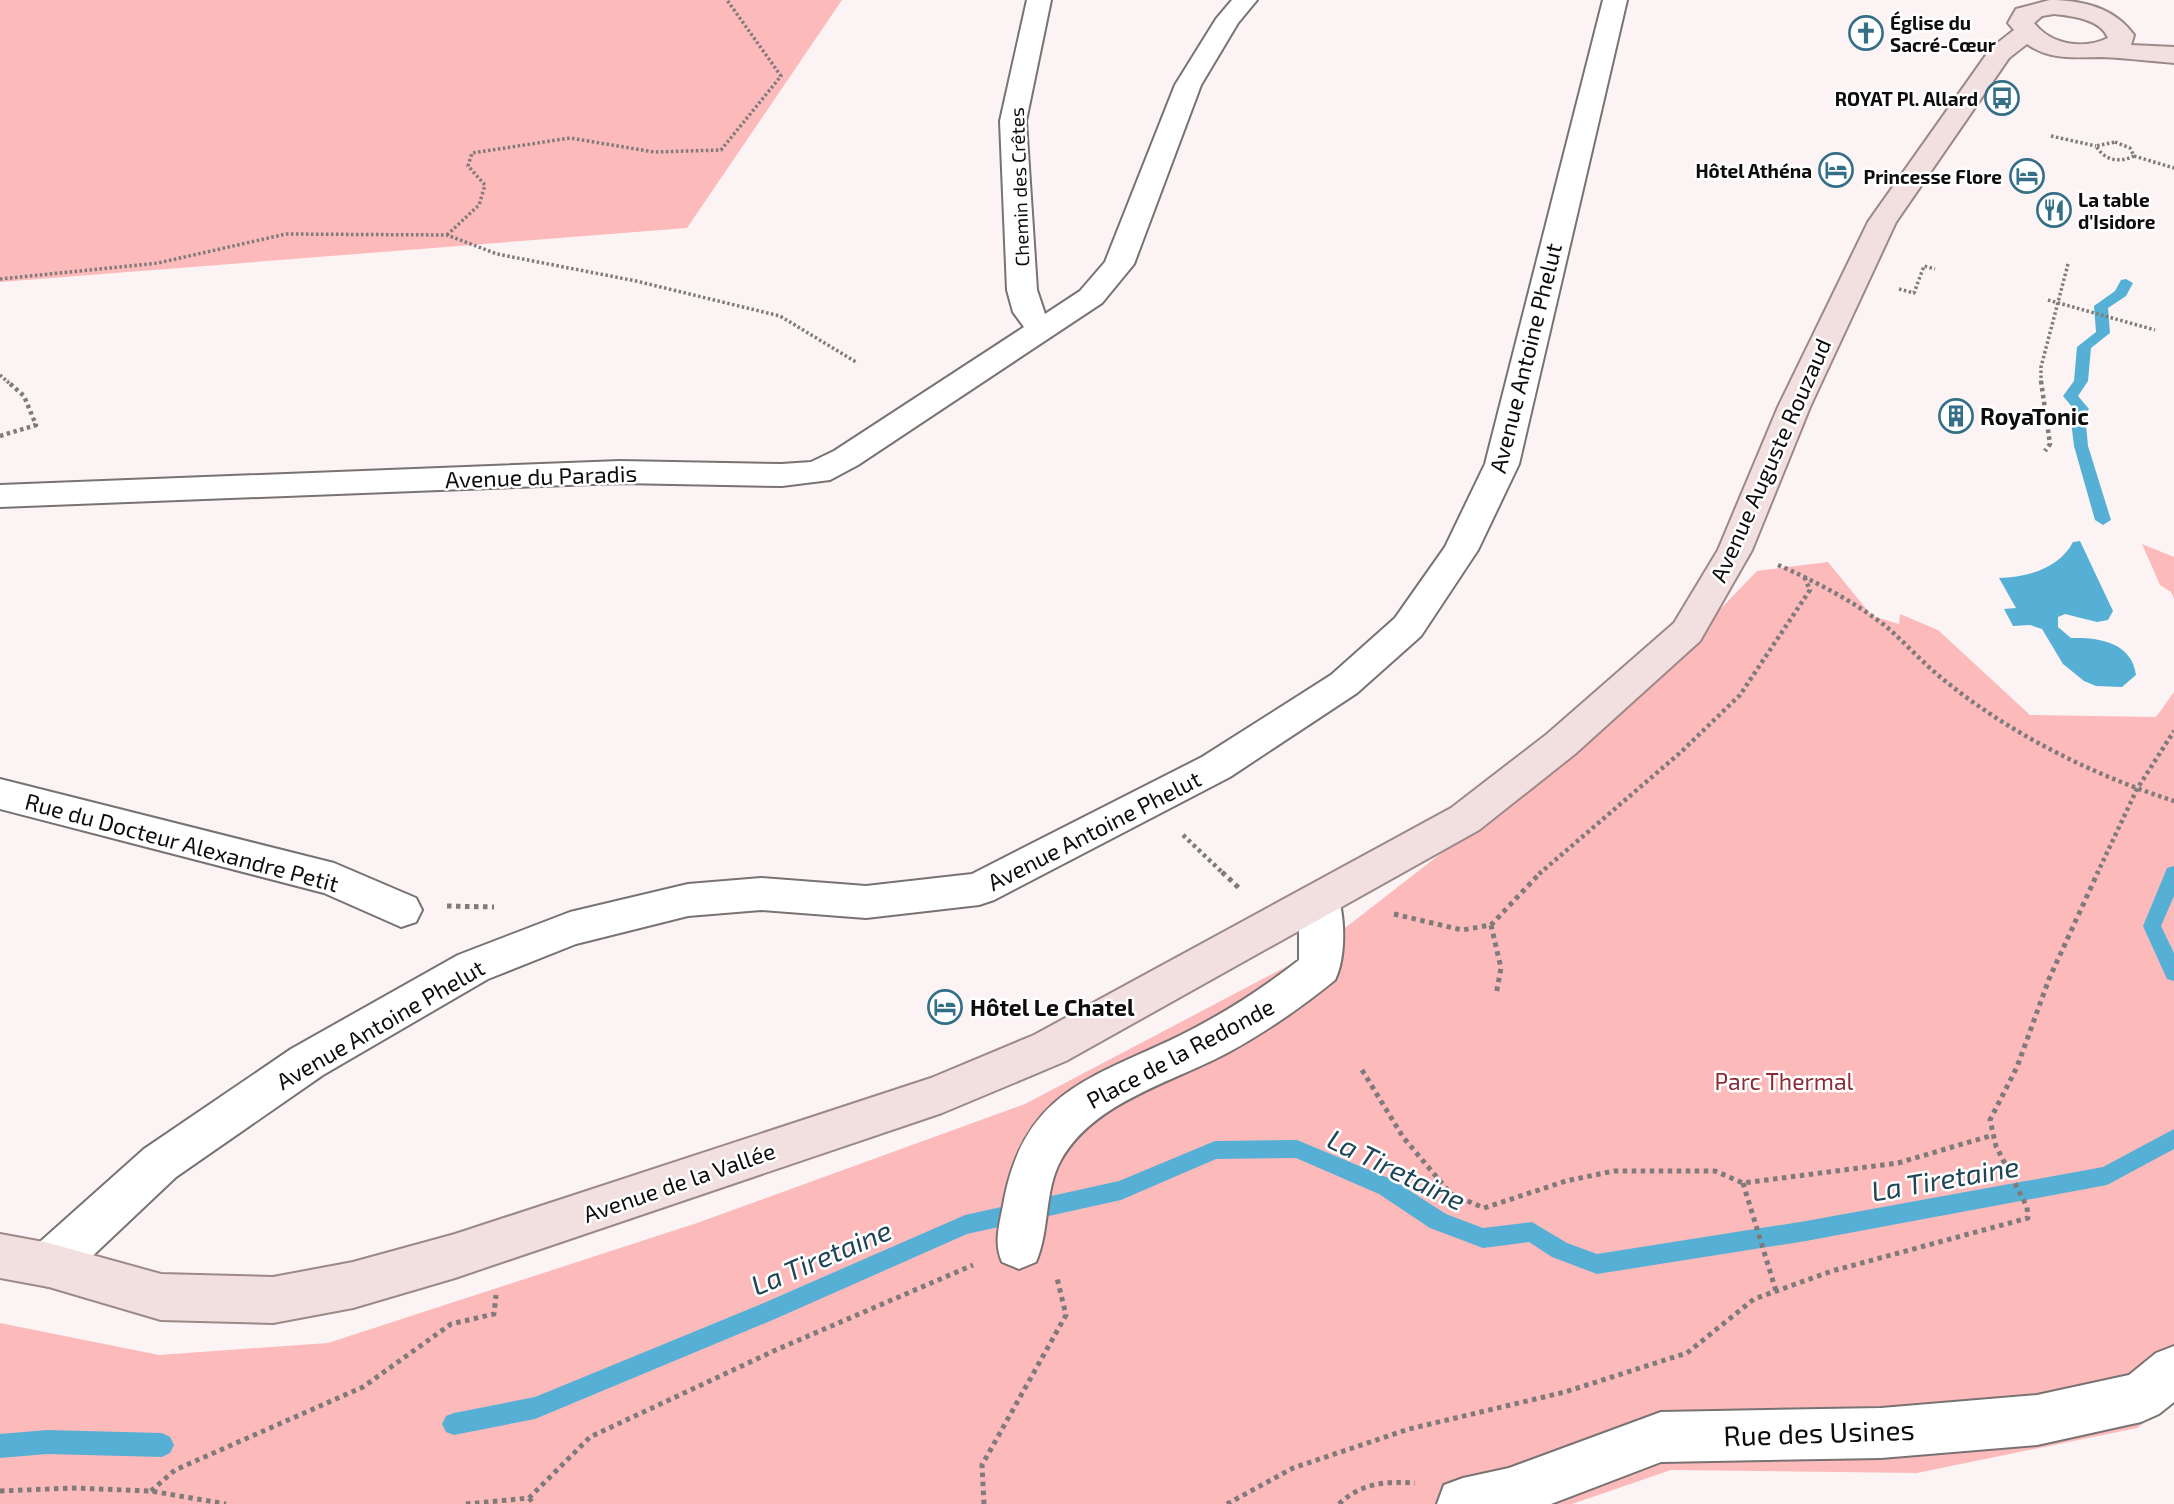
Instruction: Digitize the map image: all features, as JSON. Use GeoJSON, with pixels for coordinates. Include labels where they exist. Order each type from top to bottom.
{"type":"FeatureCollection","features":[{"type":"Feature","properties":{"kind":"main road"},"geometry":{"type":"LineString","coordinates":[[2174,44],[2115,26],[2099,16],[2069,4],[2037,9],[2022,16],[2052,47],[2174,55]]}},
{"type":"Feature","properties":{"kind":"main road","name":"Avenue Auguste Rouzaud"},"geometry":{"type":"LineString","coordinates":[[1320,902],[1465,819],[1561,744],[1687,632],[1735,550],[1794,407],[1882,222],[1984,78],[2022,16]]}},
{"type":"Feature","properties":{"kind":"main road"},"geometry":{"type":"LineString","coordinates":[[1984,78],[2100,52],[2120,42],[2121,35],[2115,26]]}},
{"type":"Feature","properties":{"kind":"main road","name":"Avenue de la Vallée"},"geometry":{"type":"LineString","coordinates":[[0,1256],[49,1265],[161,1297],[273,1300],[353,1285],[455,1256],[942,1094],[1050,1048],[1320,902]]}},
{"type":"Feature","properties":{"kind":"street","name":"Chemin des Crêtes"},"geometry":{"type":"LineString","coordinates":[[1040,0],[1013,121],[1022,290],[1028,312],[1041,330]]}},
{"type":"Feature","properties":{"kind":"street"},"geometry":{"type":"LineString","coordinates":[[1041,330],[1091,296],[1119,264],[1188,85],[1228,19],[1245,0]]}},
{"type":"Feature","properties":{"kind":"street","name":"Avenue Antoine Phelut"},"geometry":{"type":"LineString","coordinates":[[49,1265],[160,1163],[307,1062],[473,967],[570,929],[688,900],[761,894],[866,902],[979,889],[1216,767],[1343,684],[1408,627],[1461,550],[1502,464],[1615,0]]}},
{"type":"Feature","properties":{"kind":"street","name":"Avenue du Paradis"},"geometry":{"type":"LineString","coordinates":[[0,496],[620,472],[782,475],[818,472],[846,458],[1041,330]]}},
{"type":"Feature","properties":{"kind":"street","name":"Rue du Docteur Alexandre Petit"},"geometry":{"type":"LineString","coordinates":[[0,794],[334,880],[401,911]]}},
{"type":"Feature","properties":{"kind":"street","name":"Place de la Redonde"},"geometry":{"type":"LineString","coordinates":[[1019,1247],[1041,1150],[1057,1126],[1083,1103],[1199,1046],[1273,1004],[1320,968],[1320,902]]}},
{"type":"Feature","properties":{"kind":"street","name":"Rue des Usines"},"geometry":{"type":"LineString","coordinates":[[1463,1504],[1510,1494],[1661,1437],[1881,1433],[2037,1420],[2141,1397],[2174,1370]]}},
{"type":"Feature","properties":{"kind":"path"},"geometry":{"type":"LineString","coordinates":[[447,235],[478,205],[485,185],[468,166],[472,153],[570,138],[654,152],[721,150],[781,76],[739,13],[727,0]]}},
{"type":"Feature","properties":{"kind":"path"},"geometry":{"type":"LineString","coordinates":[[2051,136],[2096,146],[2107,141],[2122,143],[2134,151],[2134,156]]}},
{"type":"Feature","properties":{"kind":"path"},"geometry":{"type":"LineString","coordinates":[[2096,146],[2099,153],[2108,158],[2120,160],[2134,156],[2174,168]]}},
{"type":"Feature","properties":{"kind":"path"},"geometry":{"type":"LineString","coordinates":[[0,279],[158,263],[286,234],[447,235],[497,254],[636,281],[780,316],[856,362]]}},
{"type":"Feature","properties":{"kind":"path"},"geometry":{"type":"LineString","coordinates":[[2045,451],[2049,444],[2042,403],[2041,367],[2068,264]]}},
{"type":"Feature","properties":{"kind":"path"},"geometry":{"type":"LineString","coordinates":[[2048,300],[2155,330]]}},
{"type":"Feature","properties":{"kind":"path"},"geometry":{"type":"LineString","coordinates":[[0,375],[24,396],[36,425],[0,436]]}},
{"type":"Feature","properties":{"kind":"path"},"geometry":{"type":"LineString","coordinates":[[1735,550],[1804,576],[1886,627],[1944,680],[2009,727],[2137,789],[2174,801]]}},
{"type":"Feature","properties":{"kind":"path"},"geometry":{"type":"LineString","coordinates":[[1320,902],[1414,917],[1462,930],[1491,925],[1549,863],[1681,752],[1740,695],[1810,590],[1804,576]]}},
{"type":"Feature","properties":{"kind":"path"},"geometry":{"type":"LineString","coordinates":[[1227,1504],[1293,1468],[1396,1434],[1565,1392],[1687,1353],[1754,1299],[1832,1270],[2028,1218],[2027,1207],[1996,1146],[1990,1120],[2017,1068],[2049,979],[2137,789],[2174,731]]}},
{"type":"Feature","properties":{"kind":"path"},"geometry":{"type":"LineString","coordinates":[[1173,826],[1276,924]]}},
{"type":"Feature","properties":{"kind":"path"},"geometry":{"type":"LineString","coordinates":[[1491,925],[1501,968],[1496,995]]}},
{"type":"Feature","properties":{"kind":"path"},"geometry":{"type":"LineString","coordinates":[[1362,1070],[1403,1137],[1451,1194],[1483,1208],[1566,1181],[1614,1171],[1715,1171],[1743,1184],[1898,1163],[1993,1135]]}},
{"type":"Feature","properties":{"kind":"path"},"geometry":{"type":"LineString","coordinates":[[1743,1184],[1776,1291]]}},
{"type":"Feature","properties":{"kind":"path"},"geometry":{"type":"LineString","coordinates":[[466,1504],[529,1498],[590,1437],[778,1349],[1019,1247],[1042,1252],[1057,1276],[1066,1315],[982,1465],[984,1504]]}},
{"type":"Feature","properties":{"kind":"path"},"geometry":{"type":"LineString","coordinates":[[151,1490],[175,1470],[363,1387],[451,1324]]}},
{"type":"Feature","properties":{"kind":"path"},"geometry":{"type":"LineString","coordinates":[[0,1491],[72,1488],[151,1490],[226,1504]]}},
{"type":"Feature","properties":{"kind":"path"},"geometry":{"type":"LineString","coordinates":[[529,1498],[535,1504]]}},
{"type":"Feature","properties":{"kind":"green space"},"geometry":{"type":"Polygon","coordinates":[[[0,0],[842,0],[687,228],[0,282],[0,0]]]}},
{"type":"Feature","properties":{"kind":"green space"},"geometry":{"type":"Polygon","coordinates":[[[2142,544],[2174,557],[2174,599],[2171,592],[2160,585],[2142,544]]]}},
{"type":"Feature","properties":{"kind":"green space","name":"Parc Thermal"},"geometry":{"type":"Polygon","coordinates":[[[1828,562],[1872,616],[1899,624],[1900,614],[1938,630],[2030,715],[2156,717],[2174,692],[2174,1400],[2137,1428],[1917,1473],[1671,1470],[1572,1504],[0,1504],[0,1323],[159,1355],[328,1343],[697,1223],[1025,1104],[1314,952],[1613,720],[1757,571],[1828,562]]]}},
{"type":"Feature","properties":{"kind":"water"},"geometry":{"type":"Polygon","coordinates":[[[2080,541],[2113,611],[2108,620],[2097,622],[2065,614],[2058,617],[2058,627],[2071,638],[2102,641],[2128,655],[2136,675],[2122,687],[2096,686],[2084,681],[2063,664],[2042,629],[2030,625],[2013,626],[2004,609],[2016,608],[1999,578],[2041,570],[2059,559],[2073,542],[2080,541]]]}},
{"type":"Feature","properties":{"kind":"waterway","name":"La Tiretaine"},"geometry":{"type":"LineString","coordinates":[[2103,520],[2081,446],[2077,413],[2082,409],[2070,396],[2081,381],[2084,347],[2103,333],[2101,306],[2121,293],[2126,283]]}},
{"type":"Feature","properties":{"kind":"waterway","name":"La Tiretaine"},"geometry":{"type":"LineString","coordinates":[[2174,873],[2152,926],[2174,973]]}},
{"type":"Feature","properties":{"kind":"waterway","name":"La Tiretaine"},"geometry":{"type":"LineString","coordinates":[[454,1424],[535,1408],[767,1312],[965,1225],[1121,1190],[1215,1150],[1297,1149],[1386,1187],[1438,1221],[1483,1238],[1532,1232],[1560,1250],[1597,1264],[1806,1231],[2107,1176],[2174,1138]]}},
{"type":"Feature","properties":{"kind":"waterway","name":"La Tiretaine"},"geometry":{"type":"LineString","coordinates":[[0,1446],[47,1442],[162,1445]]}},
{"type":"Feature","properties":{"kind":"place","name":"Église du Sacré-Cœur"},"geometry":{"type":"Point","coordinates":[1866,33]}},
{"type":"Feature","properties":{"kind":"place","name":"ROYAT Pl. Allard"},"geometry":{"type":"Point","coordinates":[2002,98]}},
{"type":"Feature","properties":{"kind":"place","name":"Hôtel Athéna"},"geometry":{"type":"Point","coordinates":[1836,170]}},
{"type":"Feature","properties":{"kind":"place","name":"Princesse Flore"},"geometry":{"type":"Point","coordinates":[2027,176]}},
{"type":"Feature","properties":{"kind":"place","name":"La table d'Isidore"},"geometry":{"type":"Point","coordinates":[2054,210]}},
{"type":"Feature","properties":{"kind":"place","name":"RoyaTonic"},"geometry":{"type":"Point","coordinates":[1956,416]}},
{"type":"Feature","properties":{"kind":"place","name":"Hôtel Le Chatel"},"geometry":{"type":"Point","coordinates":[945,1007]}}]}
